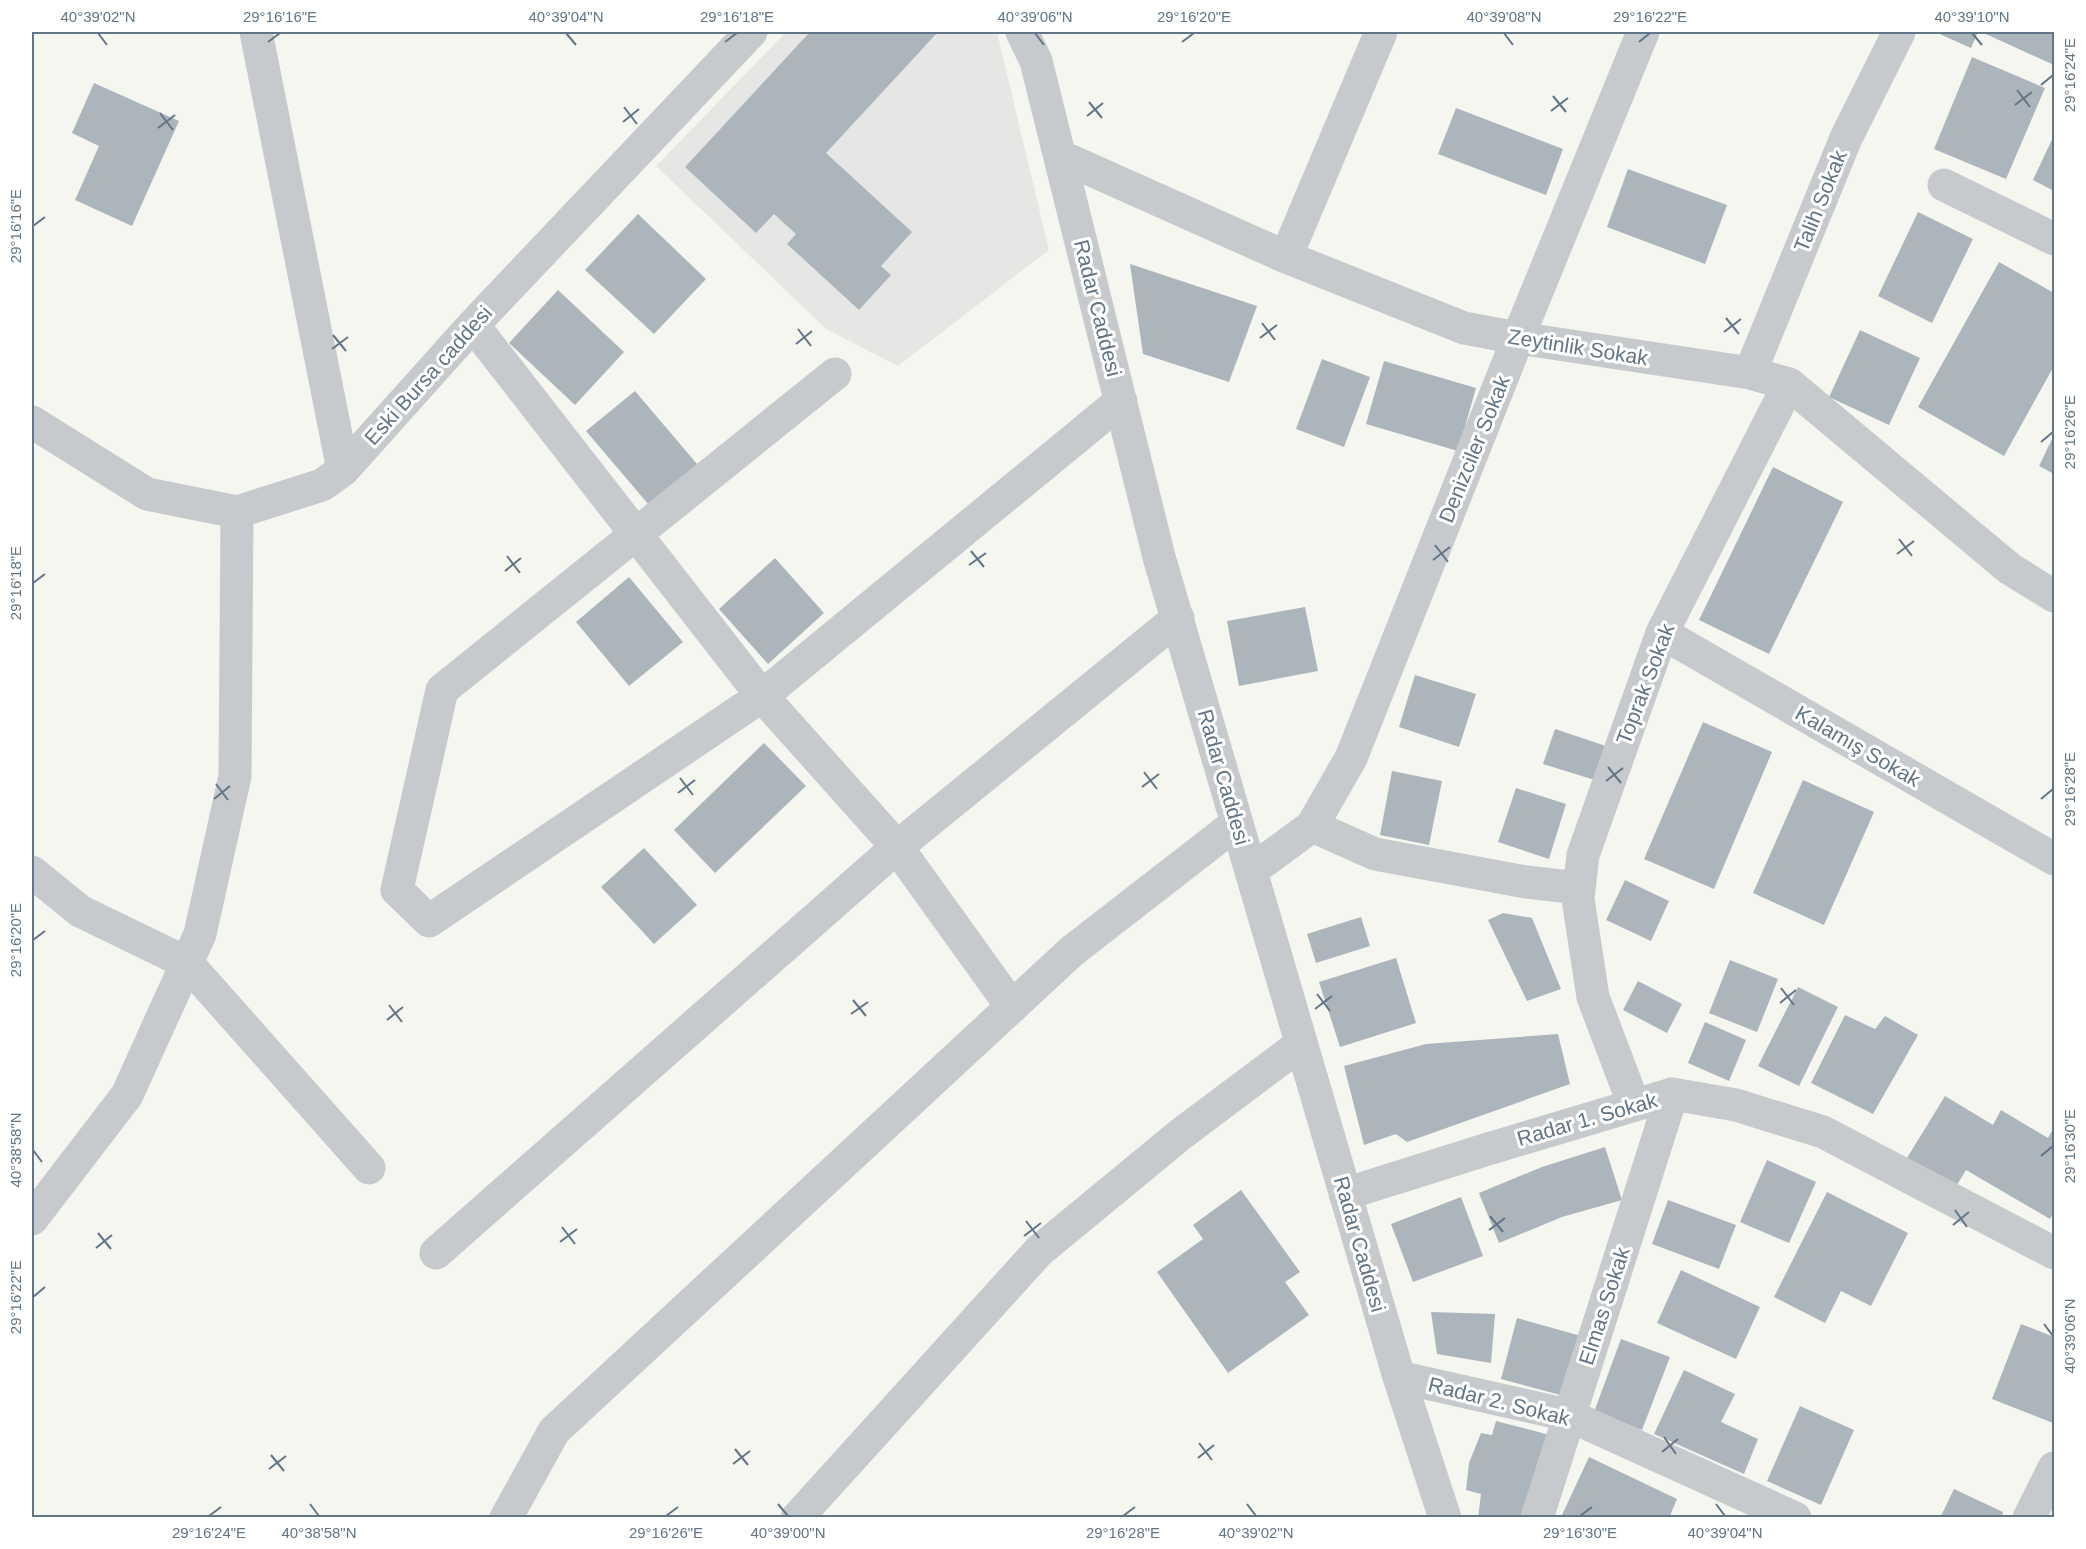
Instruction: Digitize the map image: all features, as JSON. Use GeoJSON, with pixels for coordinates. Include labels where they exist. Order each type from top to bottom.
{"type":"FeatureCollection","features":[{"type":"Feature","properties":{"kind":"street"},"geometry":{"type":"LineString","coordinates":[[256,32],[343,470]]}},
{"type":"Feature","properties":{"kind":"street","name":"Eski Bursa caddesi"},"geometry":{"type":"LineString","coordinates":[[32,422],[147,494],[237,512],[322,485],[343,470],[721,43],[750,32]]}},
{"type":"Feature","properties":{"kind":"street","name":"Radar Caddesi"},"geometry":{"type":"LineString","coordinates":[[1022,32],[1036,61],[1160,557],[1399,1377],[1445,1518]]}},
{"type":"Feature","properties":{"kind":"street"},"geometry":{"type":"LineString","coordinates":[[1286,257],[1382,32]]}},
{"type":"Feature","properties":{"kind":"street","name":"Denizciler Sokak"},"geometry":{"type":"LineString","coordinates":[[1251,871],[1312,826],[1351,758],[1643,32]]}},
{"type":"Feature","properties":{"kind":"street","name":"Talih Sokak"},"geometry":{"type":"LineString","coordinates":[[1750,373],[1846,138],[1899,32]]}},
{"type":"Feature","properties":{"kind":"street","name":"Zeytinlik Sokak"},"geometry":{"type":"LineString","coordinates":[[1060,156],[1286,257],[1464,328],[1750,373],[1789,384],[2010,569],[2055,596]]}},
{"type":"Feature","properties":{"kind":"street"},"geometry":{"type":"LineString","coordinates":[[1944,185],[2055,239]]}},
{"type":"Feature","properties":{"kind":"street"},"geometry":{"type":"LineString","coordinates":[[473,325],[762,696],[897,847],[1012,1007]]}},
{"type":"Feature","properties":{"kind":"street"},"geometry":{"type":"LineString","coordinates":[[836,374],[442,690],[397,890],[429,921],[762,696],[1121,401]]}},
{"type":"Feature","properties":{"kind":"street","name":"Toprak Sokak"},"geometry":{"type":"LineString","coordinates":[[1634,1105],[1593,997],[1578,899],[1583,855],[1662,633],[1789,384]]}},
{"type":"Feature","properties":{"kind":"street"},"geometry":{"type":"LineString","coordinates":[[32,1219],[127,1095],[201,934],[235,776],[237,512]]}},
{"type":"Feature","properties":{"kind":"street"},"geometry":{"type":"LineString","coordinates":[[436,1253],[897,847],[1178,618]]}},
{"type":"Feature","properties":{"kind":"street","name":"Kalamış Sokak"},"geometry":{"type":"LineString","coordinates":[[1662,633],[2055,859]]}},
{"type":"Feature","properties":{"kind":"street"},"geometry":{"type":"LineString","coordinates":[[506,1518],[554,1431],[1072,951],[1237,823]]}},
{"type":"Feature","properties":{"kind":"street"},"geometry":{"type":"LineString","coordinates":[[1312,826],[1376,854],[1526,882],[1579,888]]}},
{"type":"Feature","properties":{"kind":"street"},"geometry":{"type":"LineString","coordinates":[[32,872],[80,911],[187,963],[369,1168]]}},
{"type":"Feature","properties":{"kind":"street"},"geometry":{"type":"LineString","coordinates":[[797,1518],[1039,1251],[1181,1134],[1301,1044]]}},
{"type":"Feature","properties":{"kind":"street","name":"Radar 1. Sokak"},"geometry":{"type":"LineString","coordinates":[[1345,1194],[1672,1094],[1736,1105],[1823,1132],[2055,1253]]}},
{"type":"Feature","properties":{"kind":"street","name":"Elmas Sokak"},"geometry":{"type":"LineString","coordinates":[[1537,1518],[1672,1094]]}},
{"type":"Feature","properties":{"kind":"street","name":"Radar 2. Sokak"},"geometry":{"type":"LineString","coordinates":[[1399,1377],[1568,1415],[1795,1518]]}},
{"type":"Feature","properties":{"kind":"street"},"geometry":{"type":"LineString","coordinates":[[2029,1518],[2055,1468]]}},
{"type":"Feature","properties":{"kind":"shaded area"},"geometry":{"type":"Polygon","coordinates":[[[786,32],[997,32],[1049,250],[898,366],[826,329],[656,166],[786,32]]]}},
{"type":"Feature","properties":{"kind":"building"},"geometry":{"type":"Polygon","coordinates":[[[810,32],[938,32],[826,153],[912,232],[881,266],[891,275],[859,310],[787,244],[796,234],[774,214],[756,233],[685,167],[810,32]]]}},
{"type":"Feature","properties":{"kind":"building"},"geometry":{"type":"Polygon","coordinates":[[[1935,32],[1978,32],[1971,48],[1935,32]]]}},
{"type":"Feature","properties":{"kind":"building"},"geometry":{"type":"Polygon","coordinates":[[[1980,32],[2054,32],[2054,65],[1988,35],[1980,32]]]}},
{"type":"Feature","properties":{"kind":"building"},"geometry":{"type":"Polygon","coordinates":[[[1972,57],[2045,88],[2006,179],[1934,149],[1972,57]]]}},
{"type":"Feature","properties":{"kind":"building"},"geometry":{"type":"Polygon","coordinates":[[[94,83],[179,121],[132,226],[75,200],[99,146],[72,133],[94,83]]]}},
{"type":"Feature","properties":{"kind":"building"},"geometry":{"type":"Polygon","coordinates":[[[1456,108],[1563,149],[1546,195],[1438,154],[1456,108]]]}},
{"type":"Feature","properties":{"kind":"building"},"geometry":{"type":"Polygon","coordinates":[[[2054,135],[2054,191],[2033,180],[2054,135]]]}},
{"type":"Feature","properties":{"kind":"building"},"geometry":{"type":"Polygon","coordinates":[[[1628,169],[1727,205],[1705,264],[1607,227],[1628,169]]]}},
{"type":"Feature","properties":{"kind":"building"},"geometry":{"type":"Polygon","coordinates":[[[1918,212],[1973,239],[1932,323],[1878,296],[1918,212]]]}},
{"type":"Feature","properties":{"kind":"building"},"geometry":{"type":"Polygon","coordinates":[[[638,214],[706,279],[654,334],[585,270],[638,214]]]}},
{"type":"Feature","properties":{"kind":"building"},"geometry":{"type":"Polygon","coordinates":[[[1999,262],[2054,293],[2054,366],[2004,456],[1918,407],[1999,262]]]}},
{"type":"Feature","properties":{"kind":"building"},"geometry":{"type":"Polygon","coordinates":[[[1130,264],[1257,306],[1229,382],[1143,354],[1130,264]]]}},
{"type":"Feature","properties":{"kind":"building"},"geometry":{"type":"Polygon","coordinates":[[[558,290],[624,352],[575,405],[509,343],[558,290]]]}},
{"type":"Feature","properties":{"kind":"building"},"geometry":{"type":"Polygon","coordinates":[[[1860,330],[1920,358],[1889,425],[1829,397],[1860,330]]]}},
{"type":"Feature","properties":{"kind":"building"},"geometry":{"type":"Polygon","coordinates":[[[1322,359],[1370,377],[1344,447],[1296,429],[1322,359]]]}},
{"type":"Feature","properties":{"kind":"building"},"geometry":{"type":"Polygon","coordinates":[[[1384,361],[1476,388],[1458,451],[1366,424],[1384,361]]]}},
{"type":"Feature","properties":{"kind":"building"},"geometry":{"type":"Polygon","coordinates":[[[635,391],[697,464],[649,505],[586,431],[635,391]]]}},
{"type":"Feature","properties":{"kind":"building"},"geometry":{"type":"Polygon","coordinates":[[[2054,435],[2054,474],[2039,466],[2054,435]]]}},
{"type":"Feature","properties":{"kind":"building"},"geometry":{"type":"Polygon","coordinates":[[[1773,467],[1843,502],[1769,654],[1699,620],[1773,467]]]}},
{"type":"Feature","properties":{"kind":"building"},"geometry":{"type":"Polygon","coordinates":[[[775,558],[824,613],[768,664],[719,609],[775,558]]]}},
{"type":"Feature","properties":{"kind":"building"},"geometry":{"type":"Polygon","coordinates":[[[629,577],[683,642],[629,686],[576,622],[629,577]]]}},
{"type":"Feature","properties":{"kind":"building"},"geometry":{"type":"Polygon","coordinates":[[[1305,607],[1318,671],[1239,686],[1227,621],[1305,607]]]}},
{"type":"Feature","properties":{"kind":"building"},"geometry":{"type":"Polygon","coordinates":[[[1415,675],[1476,694],[1459,747],[1399,727],[1415,675]]]}},
{"type":"Feature","properties":{"kind":"building"},"geometry":{"type":"Polygon","coordinates":[[[1703,722],[1772,752],[1714,889],[1644,859],[1703,722]]]}},
{"type":"Feature","properties":{"kind":"building"},"geometry":{"type":"Polygon","coordinates":[[[1555,729],[1609,747],[1598,781],[1543,764],[1555,729]]]}},
{"type":"Feature","properties":{"kind":"building"},"geometry":{"type":"Polygon","coordinates":[[[764,743],[806,786],[715,873],[674,830],[764,743]]]}},
{"type":"Feature","properties":{"kind":"building"},"geometry":{"type":"Polygon","coordinates":[[[1392,771],[1442,781],[1429,845],[1380,835],[1392,771]]]}},
{"type":"Feature","properties":{"kind":"building"},"geometry":{"type":"Polygon","coordinates":[[[1803,780],[1874,812],[1824,925],[1753,893],[1803,780]]]}},
{"type":"Feature","properties":{"kind":"building"},"geometry":{"type":"Polygon","coordinates":[[[1516,788],[1566,804],[1549,859],[1498,842],[1516,788]]]}},
{"type":"Feature","properties":{"kind":"building"},"geometry":{"type":"Polygon","coordinates":[[[644,848],[697,905],[654,944],[601,887],[644,848]]]}},
{"type":"Feature","properties":{"kind":"building"},"geometry":{"type":"Polygon","coordinates":[[[1625,880],[1669,901],[1651,941],[1606,920],[1625,880]]]}},
{"type":"Feature","properties":{"kind":"building"},"geometry":{"type":"Polygon","coordinates":[[[1503,913],[1532,918],[1561,989],[1527,1001],[1488,920],[1503,913]]]}},
{"type":"Feature","properties":{"kind":"building"},"geometry":{"type":"Polygon","coordinates":[[[1361,917],[1370,946],[1316,963],[1307,934],[1361,917]]]}},
{"type":"Feature","properties":{"kind":"building"},"geometry":{"type":"Polygon","coordinates":[[[1396,958],[1416,1023],[1340,1047],[1319,982],[1396,958]]]}},
{"type":"Feature","properties":{"kind":"building"},"geometry":{"type":"Polygon","coordinates":[[[1730,960],[1778,979],[1757,1032],[1709,1013],[1730,960]]]}},
{"type":"Feature","properties":{"kind":"building"},"geometry":{"type":"Polygon","coordinates":[[[1638,981],[1682,1004],[1667,1033],[1623,1010],[1638,981]]]}},
{"type":"Feature","properties":{"kind":"building"},"geometry":{"type":"Polygon","coordinates":[[[1798,987],[1838,1007],[1799,1086],[1758,1066],[1798,987]]]}},
{"type":"Feature","properties":{"kind":"building"},"geometry":{"type":"Polygon","coordinates":[[[1845,1015],[1875,1029],[1885,1016],[1918,1035],[1873,1114],[1811,1083],[1845,1015]]]}},
{"type":"Feature","properties":{"kind":"building"},"geometry":{"type":"Polygon","coordinates":[[[1705,1022],[1746,1040],[1729,1081],[1688,1063],[1705,1022]]]}},
{"type":"Feature","properties":{"kind":"building"},"geometry":{"type":"Polygon","coordinates":[[[1558,1034],[1570,1084],[1407,1142],[1396,1134],[1364,1145],[1344,1066],[1426,1044],[1558,1034]]]}},
{"type":"Feature","properties":{"kind":"building"},"geometry":{"type":"Polygon","coordinates":[[[1945,1096],[1993,1125],[2001,1110],[2048,1138],[2054,1127],[2054,1212],[2050,1219],[1966,1170],[1955,1188],[1907,1158],[1945,1096]]]}},
{"type":"Feature","properties":{"kind":"building"},"geometry":{"type":"Polygon","coordinates":[[[1605,1147],[1622,1200],[1562,1217],[1499,1243],[1479,1193],[1542,1167],[1605,1147]]]}},
{"type":"Feature","properties":{"kind":"building"},"geometry":{"type":"Polygon","coordinates":[[[1767,1160],[1816,1182],[1789,1243],[1740,1222],[1767,1160]]]}},
{"type":"Feature","properties":{"kind":"building"},"geometry":{"type":"Polygon","coordinates":[[[1241,1190],[1300,1272],[1285,1282],[1309,1315],[1228,1373],[1157,1272],[1203,1239],[1193,1225],[1241,1190]]]}},
{"type":"Feature","properties":{"kind":"building"},"geometry":{"type":"Polygon","coordinates":[[[1827,1192],[1908,1233],[1871,1306],[1841,1291],[1825,1323],[1774,1297],[1827,1192]]]}},
{"type":"Feature","properties":{"kind":"building"},"geometry":{"type":"Polygon","coordinates":[[[1461,1197],[1483,1256],[1413,1282],[1391,1224],[1461,1197]]]}},
{"type":"Feature","properties":{"kind":"building"},"geometry":{"type":"Polygon","coordinates":[[[1668,1200],[1736,1225],[1719,1269],[1652,1244],[1668,1200]]]}},
{"type":"Feature","properties":{"kind":"building"},"geometry":{"type":"Polygon","coordinates":[[[1681,1270],[1760,1307],[1736,1359],[1657,1323],[1681,1270]]]}},
{"type":"Feature","properties":{"kind":"building"},"geometry":{"type":"Polygon","coordinates":[[[1431,1312],[1495,1314],[1491,1363],[1437,1354],[1431,1312]]]}},
{"type":"Feature","properties":{"kind":"building"},"geometry":{"type":"Polygon","coordinates":[[[1517,1318],[1581,1336],[1564,1396],[1501,1379],[1517,1318]]]}},
{"type":"Feature","properties":{"kind":"building"},"geometry":{"type":"Polygon","coordinates":[[[2021,1324],[2054,1337],[2053,1423],[1992,1399],[2021,1324]]]}},
{"type":"Feature","properties":{"kind":"building"},"geometry":{"type":"Polygon","coordinates":[[[1621,1339],[1670,1357],[1642,1430],[1594,1412],[1621,1339]]]}},
{"type":"Feature","properties":{"kind":"building"},"geometry":{"type":"Polygon","coordinates":[[[1684,1370],[1735,1394],[1721,1422],[1758,1439],[1744,1474],[1654,1434],[1684,1370]]]}},
{"type":"Feature","properties":{"kind":"building"},"geometry":{"type":"Polygon","coordinates":[[[1800,1406],[1854,1430],[1821,1505],[1767,1481],[1800,1406]]]}},
{"type":"Feature","properties":{"kind":"building"},"geometry":{"type":"Polygon","coordinates":[[[1496,1421],[1550,1435],[1525,1518],[1478,1518],[1481,1494],[1466,1490],[1469,1463],[1481,1433],[1492,1435],[1496,1421]]]}},
{"type":"Feature","properties":{"kind":"building"},"geometry":{"type":"Polygon","coordinates":[[[1589,1457],[1677,1499],[1669,1518],[1561,1517],[1589,1457]]]}},
{"type":"Feature","properties":{"kind":"building"},"geometry":{"type":"Polygon","coordinates":[[[1954,1489],[2003,1512],[2001,1518],[1940,1518],[1954,1489]]]}}]}
